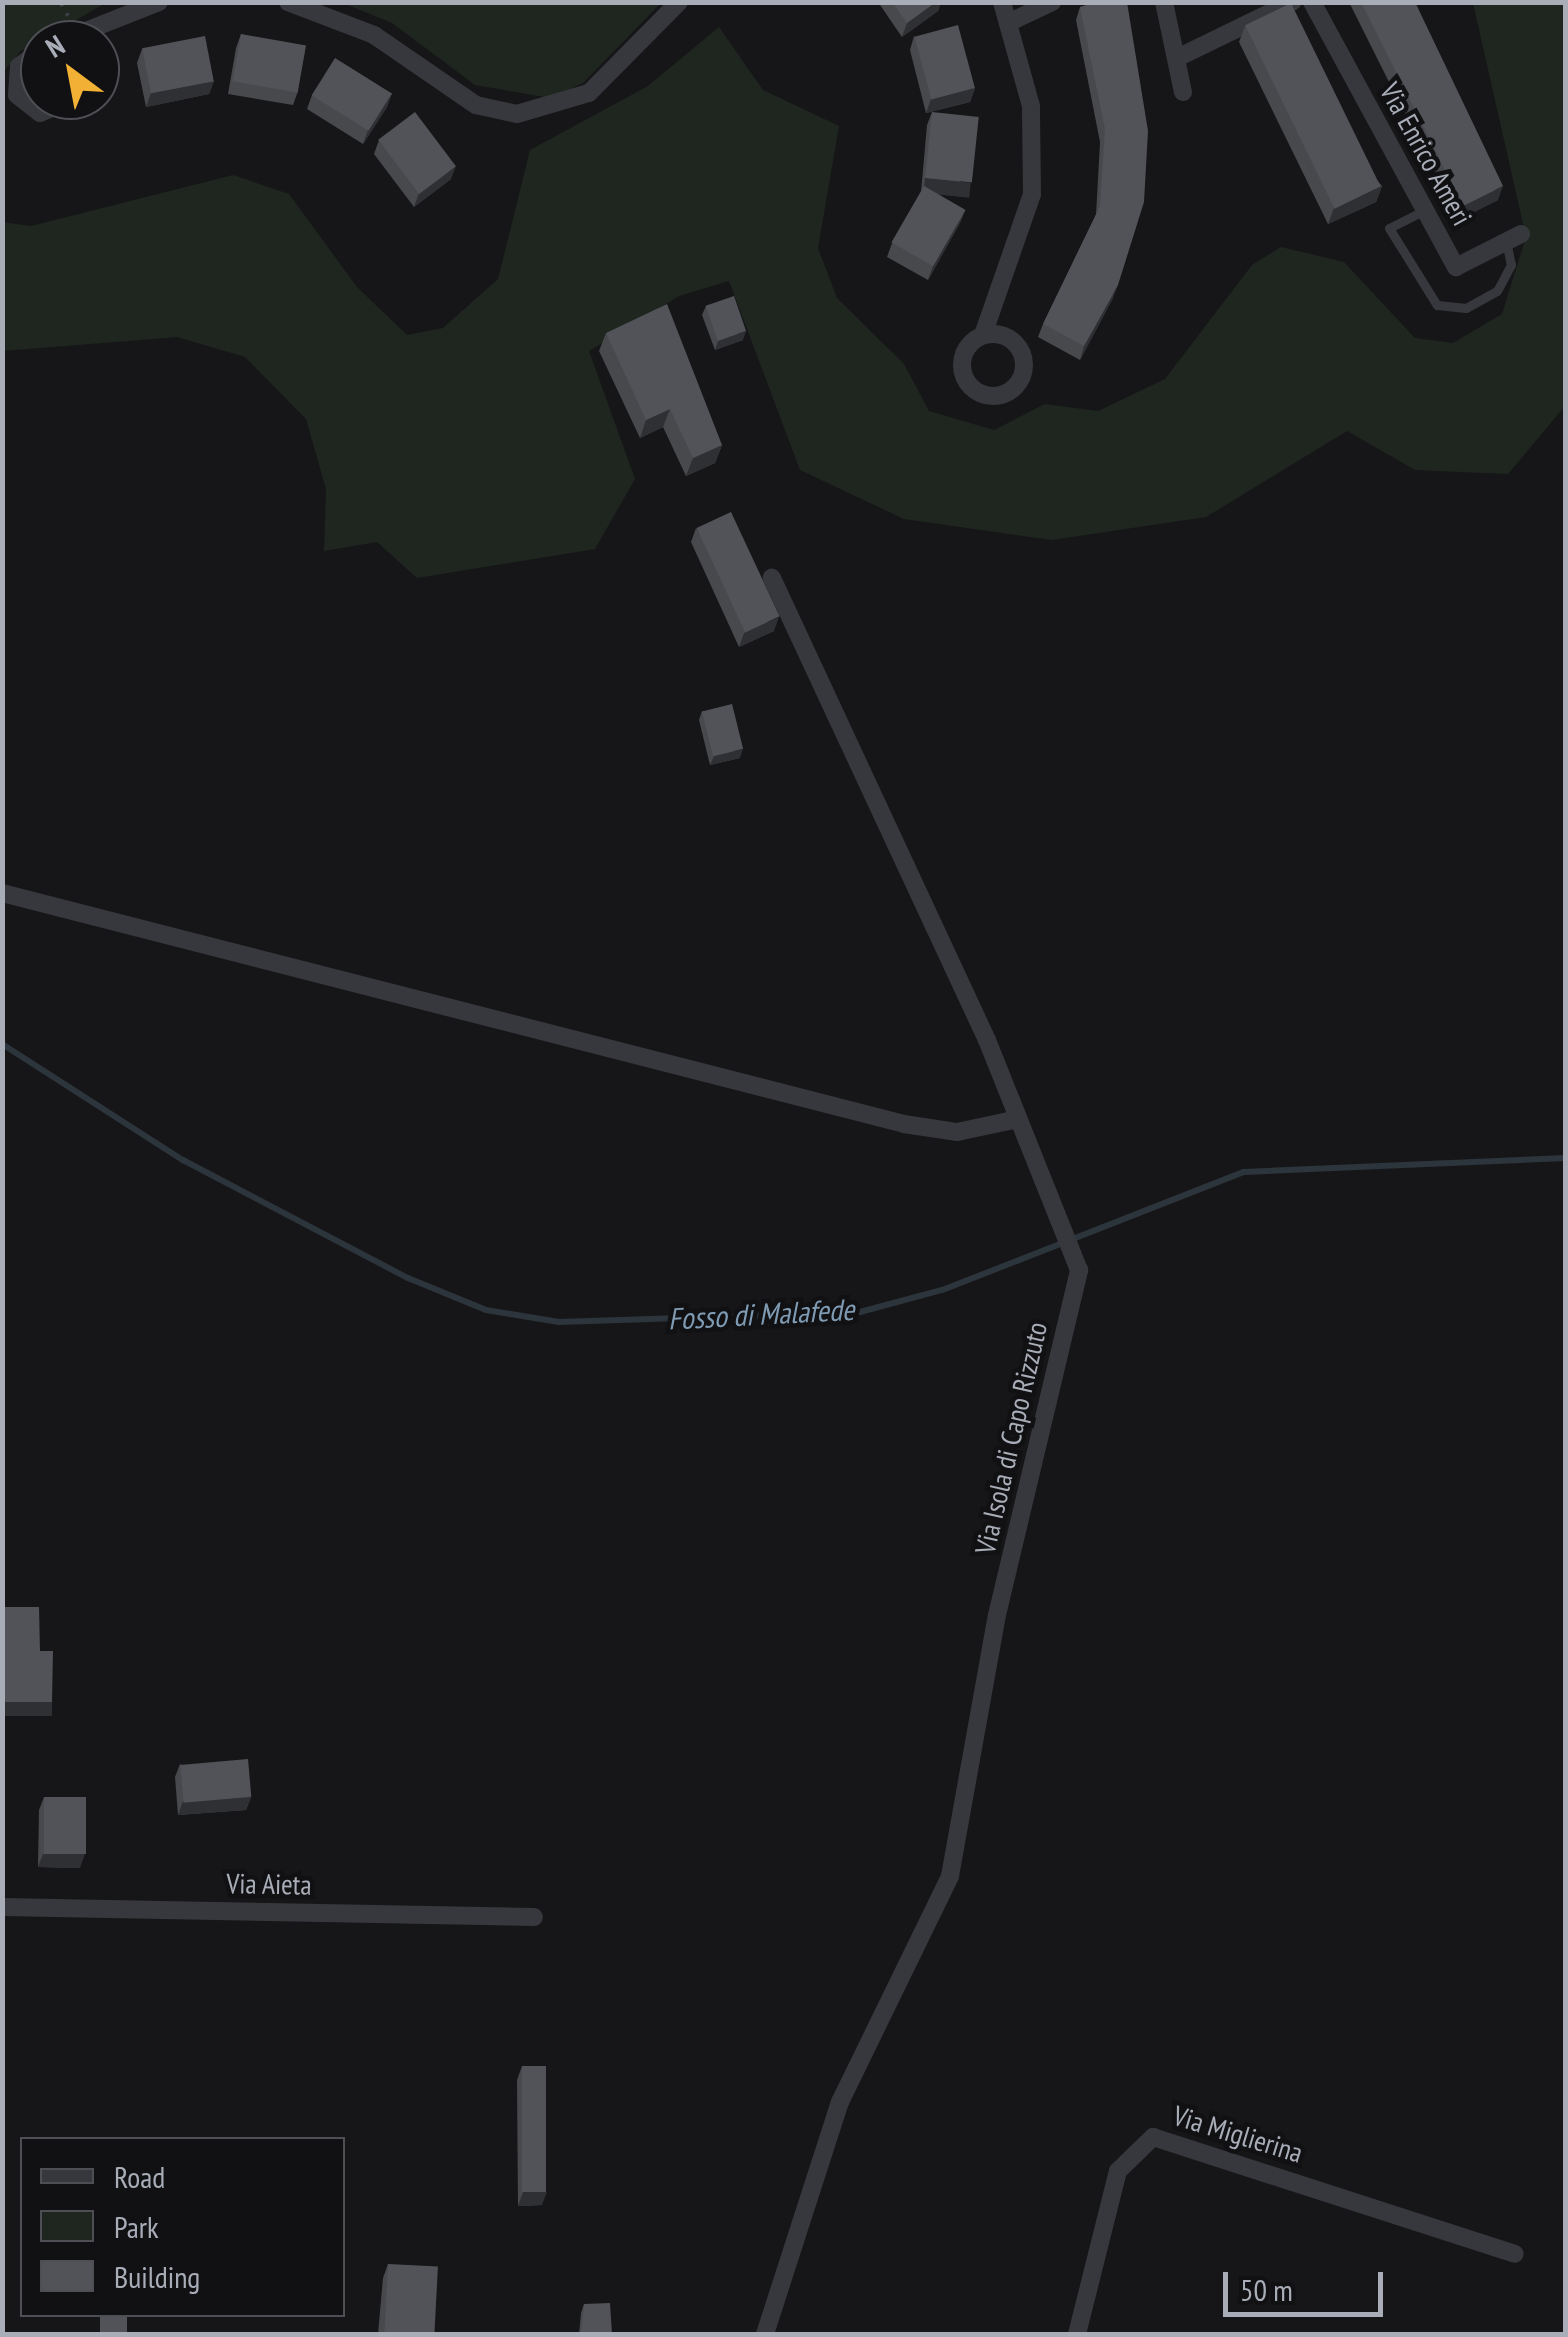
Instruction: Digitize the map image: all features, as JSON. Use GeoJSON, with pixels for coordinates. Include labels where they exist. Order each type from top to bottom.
{"type":"FeatureCollection","features":[{"type":"Feature","properties":{"kind":"street"},"geometry":{"type":"LineString","coordinates":[[113,20],[158,2]]}},
{"type":"Feature","properties":{"kind":"street"},"geometry":{"type":"LineString","coordinates":[[288,2],[374,35],[476,105],[517,114],[561,107],[596,89],[679,2]]}},
{"type":"Feature","properties":{"kind":"street"},"geometry":{"type":"LineString","coordinates":[[982,335],[1032,194],[1030,106],[1002,2]]}},
{"type":"Feature","properties":{"kind":"street"},"geometry":{"type":"LineString","coordinates":[[1010,22],[1052,2]]}},
{"type":"Feature","properties":{"kind":"street"},"geometry":{"type":"LineString","coordinates":[[1164,2],[1179,56],[1183,92]]}},
{"type":"Feature","properties":{"kind":"street"},"geometry":{"type":"LineString","coordinates":[[1179,56],[1292,2]]}},
{"type":"Feature","properties":{"kind":"street","name":"Via Enrico Ameri"},"geometry":{"type":"LineString","coordinates":[[1312,2],[1456,267],[1514,238]]}},
{"type":"Feature","properties":{"kind":"street"},"geometry":{"type":"LineString","coordinates":[[20,65],[20,97]]}},
{"type":"Feature","properties":{"kind":"street","name":"Via Isola di Capo Rizzuto"},"geometry":{"type":"LineString","coordinates":[[764,2334],[834,2118],[950,1876],[1076,1252],[772,578]]}},
{"type":"Feature","properties":{"kind":"street"},"geometry":{"type":"LineString","coordinates":[[2,893],[904,1124],[957,1132],[1018,1119]]}},
{"type":"Feature","properties":{"kind":"street","name":"Via Aieta"},"geometry":{"type":"LineString","coordinates":[[2,1908],[534,1916]]}},
{"type":"Feature","properties":{"kind":"street","name":"Via Miglierina"},"geometry":{"type":"LineString","coordinates":[[1076,2334],[1118,2172],[1152,2137],[1515,2254]]}},
{"type":"Feature","properties":{"kind":"lane"},"geometry":{"type":"LineString","coordinates":[[1425,210],[1388,228],[1437,305],[1466,308],[1496,291],[1511,265],[1514,238]]}},
{"type":"Feature","properties":{"kind":"green space"},"geometry":{"type":"Polygon","coordinates":[[[3,3],[106,3],[76,20],[20,20],[20,52],[3,72],[3,3]]]}},
{"type":"Feature","properties":{"kind":"green space"},"geometry":{"type":"Polygon","coordinates":[[[343,3],[661,3],[583,83],[550,98],[475,85],[392,23],[343,3]]]}},
{"type":"Feature","properties":{"kind":"green space"},"geometry":{"type":"Polygon","coordinates":[[[1473,3],[1565,3],[1565,406],[1508,474],[1415,470],[1347,431],[1206,517],[1052,540],[904,519],[800,470],[729,281],[679,296],[589,351],[635,479],[595,549],[417,578],[377,542],[324,551],[326,489],[306,419],[245,357],[177,337],[3,351],[2,222],[31,226],[233,175],[289,194],[357,287],[407,335],[443,328],[498,279],[530,150],[648,86],[719,27],[763,90],[839,126],[818,248],[837,298],[904,364],[929,411],[994,430],[1045,404],[1098,411],[1165,379],[1252,265],[1281,247],[1344,262],[1415,338],[1453,343],[1502,314],[1526,237],[1473,3]]]}},
{"type":"Feature","properties":{"kind":"building"},"geometry":{"type":"Polygon","coordinates":[[[892,2],[936,2],[907,23],[892,2]]]}},
{"type":"Feature","properties":{"kind":"building"},"geometry":{"type":"Polygon","coordinates":[[[1095,2],[1127,2],[1148,131],[1144,202],[1118,285],[1084,346],[1043,324],[1100,206],[1105,129],[1080,7],[1095,2]]]}},
{"type":"Feature","properties":{"kind":"building"},"geometry":{"type":"Polygon","coordinates":[[[1361,2],[1415,2],[1503,186],[1463,206],[1361,2]]]}},
{"type":"Feature","properties":{"kind":"building"},"geometry":{"type":"Polygon","coordinates":[[[1291,3],[1380,186],[1335,209],[1245,25],[1291,3]]]}},
{"type":"Feature","properties":{"kind":"building"},"geometry":{"type":"Polygon","coordinates":[[[958,25],[975,88],[931,99],[915,37],[958,25]]]}},
{"type":"Feature","properties":{"kind":"building"},"geometry":{"type":"Polygon","coordinates":[[[241,34],[306,45],[298,93],[233,81],[241,34]]]}},
{"type":"Feature","properties":{"kind":"building"},"geometry":{"type":"Polygon","coordinates":[[[205,36],[214,81],[151,93],[142,48],[205,36]]]}},
{"type":"Feature","properties":{"kind":"building"},"geometry":{"type":"Polygon","coordinates":[[[335,58],[392,94],[369,131],[312,95],[335,58]]]}},
{"type":"Feature","properties":{"kind":"building"},"geometry":{"type":"Polygon","coordinates":[[[415,112],[456,166],[419,194],[378,140],[415,112]]]}},
{"type":"Feature","properties":{"kind":"building"},"geometry":{"type":"Polygon","coordinates":[[[932,112],[979,117],[972,183],[925,178],[932,112]]]}},
{"type":"Feature","properties":{"kind":"building"},"geometry":{"type":"Polygon","coordinates":[[[924,186],[966,210],[933,266],[892,242],[924,186]]]}},
{"type":"Feature","properties":{"kind":"building"},"geometry":{"type":"Polygon","coordinates":[[[734,296],[746,331],[718,341],[706,306],[734,296]]]}},
{"type":"Feature","properties":{"kind":"building"},"geometry":{"type":"Polygon","coordinates":[[[667,304],[722,445],[693,458],[670,409],[646,420],[606,333],[667,304]]]}},
{"type":"Feature","properties":{"kind":"building"},"geometry":{"type":"Polygon","coordinates":[[[731,512],[780,616],[745,632],[697,528],[731,512]]]}},
{"type":"Feature","properties":{"kind":"building"},"geometry":{"type":"Polygon","coordinates":[[[732,704],[743,749],[713,756],[702,711],[732,704]]]}},
{"type":"Feature","properties":{"kind":"building"},"geometry":{"type":"Polygon","coordinates":[[[2,1607],[39,1607],[40,1651],[53,1651],[52,1702],[2,1702],[2,1607]]]}},
{"type":"Feature","properties":{"kind":"building"},"geometry":{"type":"Polygon","coordinates":[[[248,1759],[251,1797],[184,1803],[180,1765],[248,1759]]]}},
{"type":"Feature","properties":{"kind":"building"},"geometry":{"type":"Polygon","coordinates":[[[44,1797],[86,1797],[86,1854],[44,1854],[44,1797]]]}},
{"type":"Feature","properties":{"kind":"building"},"geometry":{"type":"Polygon","coordinates":[[[522,2066],[546,2066],[546,2192],[522,2192],[522,2066]]]}},
{"type":"Feature","properties":{"kind":"building"},"geometry":{"type":"Polygon","coordinates":[[[388,2264],[438,2267],[434,2334],[384,2334],[388,2264]]]}},
{"type":"Feature","properties":{"kind":"building"},"geometry":{"type":"Polygon","coordinates":[[[610,2303],[612,2334],[581,2334],[584,2304],[610,2303]]]}},
{"type":"Feature","properties":{"kind":"building"},"geometry":{"type":"Polygon","coordinates":[[[100,2317],[127,2317],[127,2334],[100,2334],[100,2317]]]}},
{"type":"Feature","properties":{"kind":"waterway","name":"Fosso di Malafede"},"geometry":{"type":"LineString","coordinates":[[2,1044],[183,1160],[408,1278],[486,1310],[559,1322],[860,1312],[945,1289],[1244,1172],[1566,1158]]}}]}
